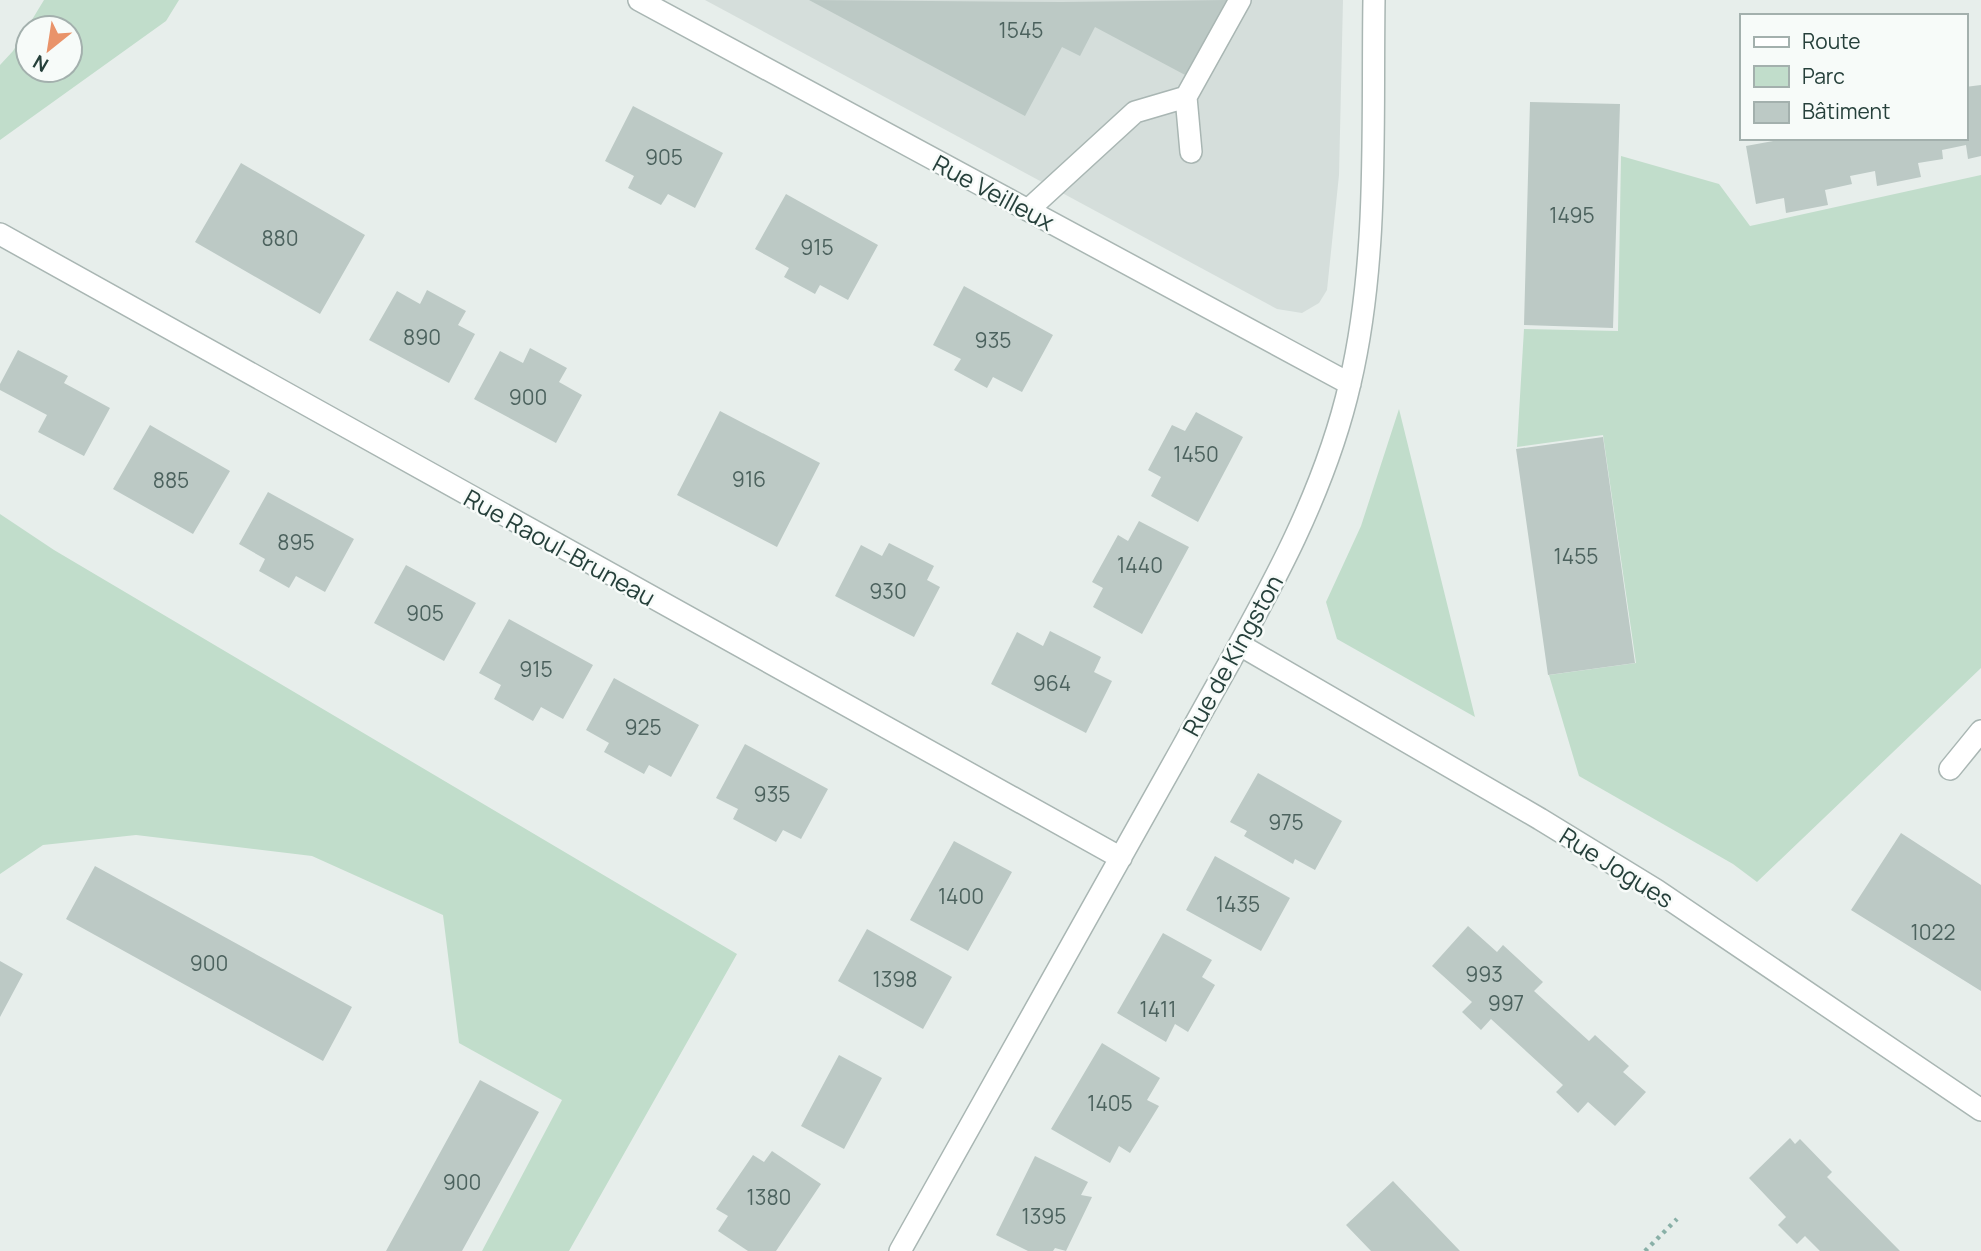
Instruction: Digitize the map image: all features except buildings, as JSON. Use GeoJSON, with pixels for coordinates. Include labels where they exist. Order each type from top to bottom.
{"type":"FeatureCollection","features":[{"type":"Feature","properties":{"kind":"street","name":"Rue Veilleux"},"geometry":{"type":"LineString","coordinates":[[639,0],[1350,384]]}},
{"type":"Feature","properties":{"kind":"street"},"geometry":{"type":"LineString","coordinates":[[1191,152],[1186,97],[1240,0]]}},
{"type":"Feature","properties":{"kind":"street","name":"Rue de Kingston"},"geometry":{"type":"LineString","coordinates":[[900,1251],[1240,645],[1306,515],[1331,451],[1350,384],[1367,279],[1374,0]]}},
{"type":"Feature","properties":{"kind":"street"},"geometry":{"type":"LineString","coordinates":[[1028,211],[1135,112],[1186,97]]}},
{"type":"Feature","properties":{"kind":"street","name":"Rue Raoul-Bruneau"},"geometry":{"type":"LineString","coordinates":[[0,234],[1121,858]]}},
{"type":"Feature","properties":{"kind":"street","name":"Rue Jogues"},"geometry":{"type":"LineString","coordinates":[[1240,645],[1517,805],[1656,891],[1981,1110]]}},
{"type":"Feature","properties":{"kind":"street"},"geometry":{"type":"LineString","coordinates":[[1950,769],[1981,731]]}},
{"type":"Feature","properties":{"kind":"path"},"geometry":{"type":"LineString","coordinates":[[1646,1251],[1677,1219]]}},
{"type":"Feature","properties":{"kind":"shaded area"},"geometry":{"type":"Polygon","coordinates":[[[705,0],[1343,0],[1339,175],[1327,290],[1319,303],[1302,313],[1277,309],[705,0]]]}},
{"type":"Feature","properties":{"kind":"green space"},"geometry":{"type":"Polygon","coordinates":[[[44,0],[179,0],[166,21],[84,80],[84,14],[35,14],[44,0]]]}},
{"type":"Feature","properties":{"kind":"green space"},"geometry":{"type":"Polygon","coordinates":[[[14,49],[14,84],[78,84],[0,140],[0,65],[14,49]]]}},
{"type":"Feature","properties":{"kind":"green space"},"geometry":{"type":"Polygon","coordinates":[[[1621,156],[1719,184],[1750,226],[1981,175],[1981,668],[1757,882],[1733,864],[1579,776],[1549,675],[1636,663],[1603,435],[1517,447],[1524,329],[1618,331],[1621,156]]]}},
{"type":"Feature","properties":{"kind":"green space"},"geometry":{"type":"Polygon","coordinates":[[[1399,409],[1475,717],[1337,639],[1326,602],[1361,526],[1399,409]]]}},
{"type":"Feature","properties":{"kind":"green space"},"geometry":{"type":"Polygon","coordinates":[[[0,514],[54,550],[737,954],[569,1251],[482,1251],[562,1100],[459,1043],[443,915],[312,856],[136,835],[43,845],[0,874],[0,514]]]}}]}
